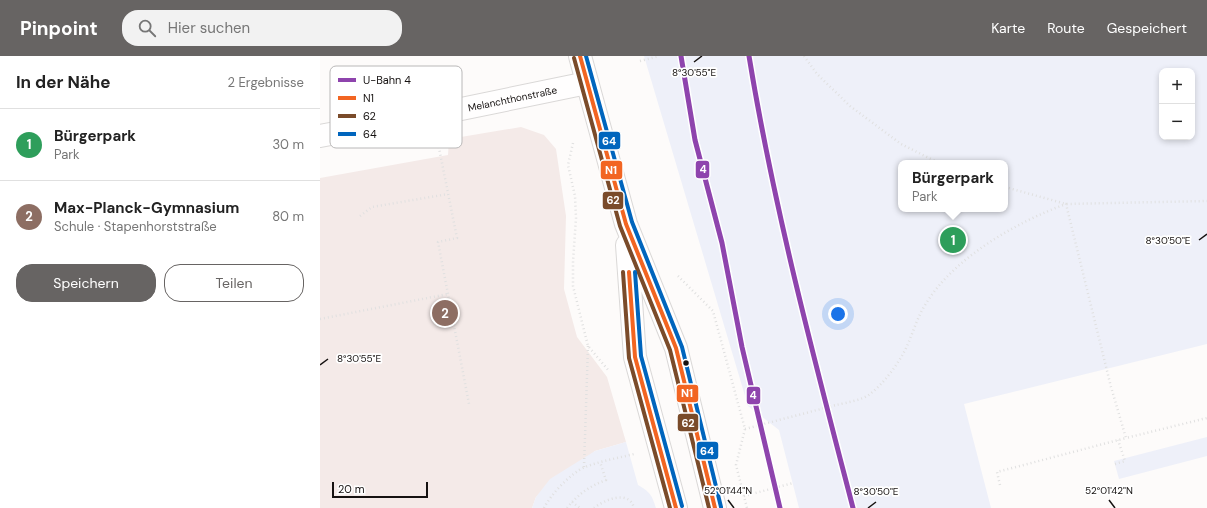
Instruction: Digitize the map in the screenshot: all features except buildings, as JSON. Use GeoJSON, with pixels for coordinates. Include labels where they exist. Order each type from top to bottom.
{"type":"FeatureCollection","features":[{"type":"Feature","properties":{"kind":"main road"},"geometry":{"type":"LineString","coordinates":[[580,56],[626,224],[676,348],[715,508]]}},
{"type":"Feature","properties":{"kind":"main road","name":"Melanchthonstraße"},"geometry":{"type":"LineString","coordinates":[[462,109],[587,83]]}},
{"type":"Feature","properties":{"kind":"main road","name":"Melanchthonstraße"},"geometry":{"type":"LineString","coordinates":[[320,136],[330,134]]}},
{"type":"Feature","properties":{"kind":"main road"},"geometry":{"type":"LineString","coordinates":[[626,224],[636,357],[676,508]]}},
{"type":"Feature","properties":{"kind":"path"},"geometry":{"type":"LineString","coordinates":[[640,61],[659,56]]}},
{"type":"Feature","properties":{"kind":"path"},"geometry":{"type":"LineString","coordinates":[[804,56],[817,74],[850,106],[901,144],[933,160]]}},
{"type":"Feature","properties":{"kind":"path"},"geometry":{"type":"LineString","coordinates":[[573,143],[568,165],[575,196],[576,218],[573,286],[588,346],[584,467]]}},
{"type":"Feature","properties":{"kind":"path"},"geometry":{"type":"LineString","coordinates":[[439,148],[457,238],[438,242],[469,404]]}},
{"type":"Feature","properties":{"kind":"path"},"geometry":{"type":"LineString","coordinates":[[1008,188],[1066,204],[1207,201]]}},
{"type":"Feature","properties":{"kind":"path"},"geometry":{"type":"LineString","coordinates":[[360,216],[372,207],[448,194]]}},
{"type":"Feature","properties":{"kind":"path"},"geometry":{"type":"LineString","coordinates":[[745,429],[870,395],[889,375],[903,354],[926,302],[938,286],[961,264],[1009,230],[1039,214],[1066,204]]}},
{"type":"Feature","properties":{"kind":"path"},"geometry":{"type":"LineString","coordinates":[[1066,204],[1111,387],[1126,438]]}},
{"type":"Feature","properties":{"kind":"path"},"geometry":{"type":"LineString","coordinates":[[320,319],[448,294]]}},
{"type":"Feature","properties":{"kind":"path"},"geometry":{"type":"LineString","coordinates":[[713,311],[745,429],[736,465],[747,508]]}},
{"type":"Feature","properties":{"kind":"path"},"geometry":{"type":"LineString","coordinates":[[588,346],[610,373]]}},
{"type":"Feature","properties":{"kind":"path"},"geometry":{"type":"LineString","coordinates":[[1000,485],[997,472],[1207,418]]}},
{"type":"Feature","properties":{"kind":"path"},"geometry":{"type":"LineString","coordinates":[[1115,464],[1125,461],[1118,440]]}},
{"type":"Feature","properties":{"kind":"path"},"geometry":{"type":"LineString","coordinates":[[544,508],[547,501],[562,484],[584,467],[660,447]]}},
{"type":"Feature","properties":{"kind":"path"},"geometry":{"type":"LineString","coordinates":[[567,508],[588,488],[606,480],[600,462]]}},
{"type":"Feature","properties":{"kind":"path"},"geometry":{"type":"LineString","coordinates":[[744,496],[793,483]]}},
{"type":"Feature","properties":{"kind":"path"},"geometry":{"type":"LineString","coordinates":[[594,508],[604,501],[619,497],[627,499],[633,504],[634,508]]}},
{"type":"Feature","properties":{"kind":"path"},"geometry":{"type":"LineString","coordinates":[[572,502],[580,508]]}},
{"type":"Feature","properties":{"kind":"shaded area"},"geometry":{"type":"Polygon","coordinates":[[[644,56],[1207,56],[1207,344],[964,404],[991,508],[799,508],[779,430],[748,406],[644,56]]]}},
{"type":"Feature","properties":{"kind":"shaded area"},"geometry":{"type":"Polygon","coordinates":[[[521,127],[544,135],[556,149],[566,216],[564,289],[577,337],[607,377],[626,442],[595,451],[536,497],[532,508],[320,508],[320,178],[448,155],[448,148],[462,148],[462,137],[521,127]]]}},
{"type":"Feature","properties":{"kind":"shaded area"},"geometry":{"type":"Polygon","coordinates":[[[1207,437],[1207,456],[1119,479],[1114,461],[1207,437]]]}},
{"type":"Feature","properties":{"kind":"shaded area"},"geometry":{"type":"Polygon","coordinates":[[[626,442],[638,485],[650,494],[656,508],[532,508],[536,497],[550,479],[595,451],[626,442]]]}},
{"type":"Feature","properties":{"kind":"metro line","name":"4"},"geometry":{"type":"LineString","coordinates":[[681,56],[695,140],[722,243],[742,347],[780,508]]}},
{"type":"Feature","properties":{"kind":"metro line","name":"4"},"geometry":{"type":"LineString","coordinates":[[749,56],[770,170],[783,227],[853,508]]}},
{"type":"Feature","properties":{"kind":"transit line","name":"N1"},"geometry":{"type":"LineString","coordinates":[[580,56],[626,224],[676,348],[715,508]]}},
{"type":"Feature","properties":{"kind":"transit line","name":"64"},"geometry":{"type":"LineString","coordinates":[[586,56],[632,222],[682,347],[721,507]]}},
{"type":"Feature","properties":{"kind":"transit line","name":"62"},"geometry":{"type":"LineString","coordinates":[[574,58],[620,226],[670,350],[709,508]]}},
{"type":"Feature","properties":{"kind":"transit line","name":"62"},"geometry":{"type":"LineString","coordinates":[[623,272],[629,358],[670,508]]}},
{"type":"Feature","properties":{"kind":"transit line","name":"N1"},"geometry":{"type":"LineString","coordinates":[[629,272],[635,357],[676,508]]}},
{"type":"Feature","properties":{"kind":"transit line","name":"64"},"geometry":{"type":"LineString","coordinates":[[635,272],[641,356],[682,506]]}},
{"type":"Feature","properties":{"kind":"place","name":"Bürgerpark"},"geometry":{"type":"Point","coordinates":[953,240]}},
{"type":"Feature","properties":{"kind":"place","name":"Max-Planck-Gymnasium"},"geometry":{"type":"Point","coordinates":[445,313]}}]}
